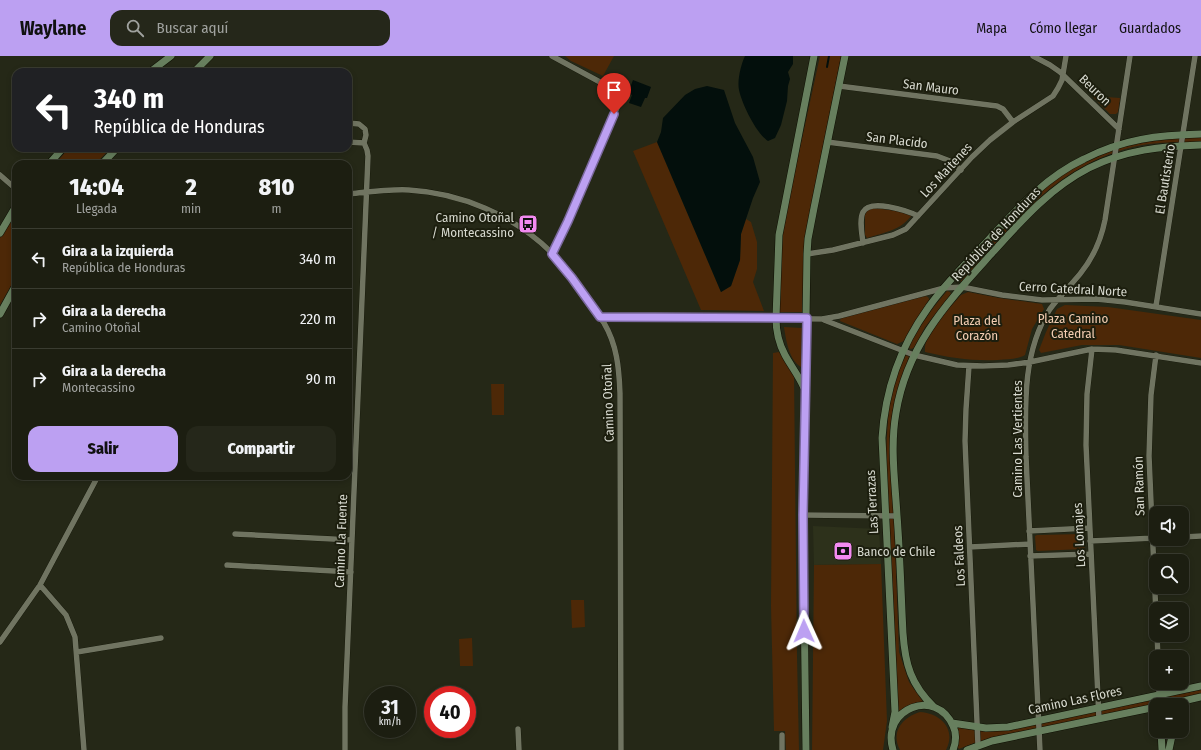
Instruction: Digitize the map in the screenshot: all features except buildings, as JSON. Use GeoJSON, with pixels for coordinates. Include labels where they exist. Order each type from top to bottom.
{"type":"FeatureCollection","features":[{"type":"Feature","properties":{"kind":"street"},"geometry":{"type":"LineString","coordinates":[[155,68],[171,56]]}},
{"type":"Feature","properties":{"kind":"street"},"geometry":{"type":"LineString","coordinates":[[198,68],[210,56]]}},
{"type":"Feature","properties":{"kind":"street"},"geometry":{"type":"LineString","coordinates":[[552,56],[611,88],[619,94],[620,101],[568,221],[552,254]]}},
{"type":"Feature","properties":{"kind":"street"},"geometry":{"type":"LineString","coordinates":[[805,390],[782,348],[777,332],[776,318],[779,235],[814,56]]}},
{"type":"Feature","properties":{"kind":"street"},"geometry":{"type":"LineString","coordinates":[[806,750],[803,515],[807,254],[808,239],[845,56]]}},
{"type":"Feature","properties":{"kind":"street","name":"Beuron"},"geometry":{"type":"LineString","coordinates":[[1033,56],[1050,65],[1064,75],[1120,129]]}},
{"type":"Feature","properties":{"kind":"street","name":"Los Maitenes"},"geometry":{"type":"LineString","coordinates":[[807,254],[833,250],[902,232],[981,148],[1014,122],[1053,96],[1064,75],[1066,56]]}},
{"type":"Feature","properties":{"kind":"street","name":"Camino Las Vertientes"},"geometry":{"type":"LineString","coordinates":[[1040,750],[1030,556],[1026,436],[1030,362],[1035,340],[1044,319],[1085,267],[1098,244],[1105,220],[1130,56]]}},
{"type":"Feature","properties":{"kind":"street","name":"El Bautisterio"},"geometry":{"type":"LineString","coordinates":[[1156,306],[1195,56]]}},
{"type":"Feature","properties":{"kind":"street","name":"San Mauro"},"geometry":{"type":"LineString","coordinates":[[839,86],[997,106],[1003,109],[1014,122]]}},
{"type":"Feature","properties":{"kind":"street","name":"Camino La Fuente"},"geometry":{"type":"LineString","coordinates":[[345,750],[345,707],[350,572],[368,156],[364,143],[366,135],[365,129],[359,124],[352,123]]}},
{"type":"Feature","properties":{"kind":"street","name":"República de Honduras"},"geometry":{"type":"LineString","coordinates":[[903,350],[928,307],[944,288],[1036,191],[1062,171],[1084,159],[1117,145],[1150,137],[1201,134]]}},
{"type":"Feature","properties":{"kind":"street"},"geometry":{"type":"LineString","coordinates":[[352,142],[364,143]]}},
{"type":"Feature","properties":{"kind":"street","name":"San Placido"},"geometry":{"type":"LineString","coordinates":[[827,142],[937,156],[950,161],[961,170]]}},
{"type":"Feature","properties":{"kind":"street","name":"República de Honduras"},"geometry":{"type":"LineString","coordinates":[[822,319],[914,355],[942,309],[962,286],[1024,218],[1040,202],[1064,183],[1089,168],[1115,157],[1148,149],[1201,145]]}},
{"type":"Feature","properties":{"kind":"street"},"geometry":{"type":"LineString","coordinates":[[52,160],[60,152]]}},
{"type":"Feature","properties":{"kind":"street"},"geometry":{"type":"LineString","coordinates":[[106,160],[113,152]]}},
{"type":"Feature","properties":{"kind":"street"},"geometry":{"type":"LineString","coordinates":[[0,175],[12,186]]}},
{"type":"Feature","properties":{"kind":"street","name":"Camino Otoñal"},"geometry":{"type":"LineString","coordinates":[[352,194],[394,190],[421,191],[446,195],[490,210],[512,222],[552,254],[572,278],[600,317],[609,333],[614,346],[619,373],[621,750]]}},
{"type":"Feature","properties":{"kind":"street"},"geometry":{"type":"LineString","coordinates":[[863,242],[862,216],[864,210],[868,207],[874,205],[900,208],[918,216]]}},
{"type":"Feature","properties":{"kind":"street"},"geometry":{"type":"LineString","coordinates":[[1016,211],[1024,218]]}},
{"type":"Feature","properties":{"kind":"street"},"geometry":{"type":"LineString","coordinates":[[0,233],[12,213]]}},
{"type":"Feature","properties":{"kind":"street","name":"Cerro Catedral Norte"},"geometry":{"type":"LineString","coordinates":[[944,288],[962,286],[1015,297],[1057,301],[1102,300],[1156,306],[1201,314]]}},
{"type":"Feature","properties":{"kind":"street","name":"República de Honduras"},"geometry":{"type":"LineString","coordinates":[[600,317],[822,319],[839,316],[944,288]]}},
{"type":"Feature","properties":{"kind":"street"},"geometry":{"type":"LineString","coordinates":[[0,314],[12,292]]}},
{"type":"Feature","properties":{"kind":"street"},"geometry":{"type":"LineString","coordinates":[[914,355],[942,362],[969,366],[996,366],[1030,362],[1092,349],[1116,350],[1156,355],[1201,363]]}},
{"type":"Feature","properties":{"kind":"street","name":"Los Lomajes"},"geometry":{"type":"LineString","coordinates":[[1092,349],[1087,394],[1086,421],[1089,528],[1098,719]]}},
{"type":"Feature","properties":{"kind":"street","name":"Las Terrazas"},"geometry":{"type":"LineString","coordinates":[[891,748],[892,727],[895,712],[882,451],[884,411],[894,373],[903,350]]}},
{"type":"Feature","properties":{"kind":"street","name":"Las Terrazas"},"geometry":{"type":"LineString","coordinates":[[914,355],[902,386],[896,413],[893,452],[904,654],[907,665],[919,691],[934,707],[943,712],[952,723]]}},
{"type":"Feature","properties":{"kind":"street","name":"San Ramón"},"geometry":{"type":"LineString","coordinates":[[1152,506],[1149,433],[1150,395],[1156,355]]}},
{"type":"Feature","properties":{"kind":"street","name":"Los Faldeos"},"geometry":{"type":"LineString","coordinates":[[969,366],[965,441],[978,745]]}},
{"type":"Feature","properties":{"kind":"street"},"geometry":{"type":"LineString","coordinates":[[884,411],[896,413]]}},
{"type":"Feature","properties":{"kind":"street"},"geometry":{"type":"LineString","coordinates":[[0,642],[40,585],[96,480]]}},
{"type":"Feature","properties":{"kind":"street"},"geometry":{"type":"LineString","coordinates":[[803,515],[897,516]]}},
{"type":"Feature","properties":{"kind":"street"},"geometry":{"type":"LineString","coordinates":[[1029,531],[1089,528]]}},
{"type":"Feature","properties":{"kind":"street"},"geometry":{"type":"LineString","coordinates":[[235,534],[352,540]]}},
{"type":"Feature","properties":{"kind":"street"},"geometry":{"type":"LineString","coordinates":[[1189,537],[1201,536]]}},
{"type":"Feature","properties":{"kind":"street"},"geometry":{"type":"LineString","coordinates":[[1090,540],[1149,538]]}},
{"type":"Feature","properties":{"kind":"street"},"geometry":{"type":"LineString","coordinates":[[970,547],[1030,544]]}},
{"type":"Feature","properties":{"kind":"street","name":"San Ramón"},"geometry":{"type":"LineString","coordinates":[[1154,546],[1156,602]]}},
{"type":"Feature","properties":{"kind":"street"},"geometry":{"type":"LineString","coordinates":[[1030,556],[1091,554]]}},
{"type":"Feature","properties":{"kind":"street"},"geometry":{"type":"LineString","coordinates":[[226,565],[350,572]]}},
{"type":"Feature","properties":{"kind":"street"},"geometry":{"type":"LineString","coordinates":[[40,585],[66,615],[75,637],[84,750]]}},
{"type":"Feature","properties":{"kind":"street"},"geometry":{"type":"LineString","coordinates":[[890,611],[902,610]]}},
{"type":"Feature","properties":{"kind":"street"},"geometry":{"type":"LineString","coordinates":[[77,652],[161,638]]}},
{"type":"Feature","properties":{"kind":"street","name":"Camino Las Flores"},"geometry":{"type":"LineString","coordinates":[[1189,688],[1201,686]]}},
{"type":"Feature","properties":{"kind":"street"},"geometry":{"type":"LineString","coordinates":[[1159,690],[1159,698]]}},
{"type":"Feature","properties":{"kind":"street"},"geometry":{"type":"LineString","coordinates":[[1180,698],[1181,690]]}},
{"type":"Feature","properties":{"kind":"street","name":"Camino Las Flores"},"geometry":{"type":"LineString","coordinates":[[952,723],[978,727],[1001,728],[1181,690]]}},
{"type":"Feature","properties":{"kind":"street"},"geometry":{"type":"LineString","coordinates":[[1189,701],[1201,698]]}},
{"type":"Feature","properties":{"kind":"street"},"geometry":{"type":"LineString","coordinates":[[892,727],[900,715],[909,709],[923,705],[934,707]]}},
{"type":"Feature","properties":{"kind":"street","name":"Camino Las Flores"},"geometry":{"type":"LineString","coordinates":[[967,750],[978,745],[1039,731],[1149,708]]}},
{"type":"Feature","properties":{"kind":"street"},"geometry":{"type":"LineString","coordinates":[[952,723],[956,735],[953,750]]}},
{"type":"Feature","properties":{"kind":"street"},"geometry":{"type":"LineString","coordinates":[[518,728],[519,750]]}},
{"type":"Feature","properties":{"kind":"street"},"geometry":{"type":"LineString","coordinates":[[782,734],[782,750]]}},
{"type":"Feature","properties":{"kind":"street"},"geometry":{"type":"LineString","coordinates":[[1161,738],[1162,750]]}},
{"type":"Feature","properties":{"kind":"street"},"geometry":{"type":"LineString","coordinates":[[1169,750],[1172,738]]}},
{"type":"Feature","properties":{"kind":"shaded area"},"geometry":{"type":"Polygon","coordinates":[[[745,56],[793,56],[793,64],[788,72],[790,79],[787,101],[781,125],[775,138],[768,141],[759,132],[750,118],[739,90],[740,73],[745,56]]]}},
{"type":"Feature","properties":{"kind":"shaded area"},"geometry":{"type":"Polygon","coordinates":[[[633,80],[651,87],[647,98],[645,98],[641,107],[629,103],[632,95],[628,93],[633,80]]]}},
{"type":"Feature","properties":{"kind":"shaded area"},"geometry":{"type":"Polygon","coordinates":[[[707,86],[724,90],[735,123],[753,157],[760,182],[741,234],[740,260],[731,286],[721,292],[657,142],[661,132],[663,118],[685,95],[695,89],[707,86]]]}},
{"type":"Feature","properties":{"kind":"shaded area"},"geometry":{"type":"Polygon","coordinates":[[[813,526],[879,529],[881,564],[814,565],[813,526]]]}},
{"type":"Feature","properties":{"kind":"green space"},"geometry":{"type":"Polygon","coordinates":[[[565,56],[614,56],[603,76],[571,61],[565,56]]]}},
{"type":"Feature","properties":{"kind":"green space"},"geometry":{"type":"Polygon","coordinates":[[[820,56],[841,56],[805,236],[802,312],[779,312],[782,231],[820,56]]]}},
{"type":"Feature","properties":{"kind":"green space"},"geometry":{"type":"Polygon","coordinates":[[[1092,96],[1120,98],[1118,112],[1116,114],[1110,114],[1092,96]]]}},
{"type":"Feature","properties":{"kind":"green space"},"geometry":{"type":"Polygon","coordinates":[[[1201,137],[1201,142],[1162,143],[1133,147],[1086,165],[1057,183],[1044,194],[961,282],[958,279],[1029,201],[1067,171],[1107,151],[1152,139],[1201,137]]]}},
{"type":"Feature","properties":{"kind":"green space"},"geometry":{"type":"Polygon","coordinates":[[[657,142],[721,292],[731,286],[740,260],[741,234],[746,219],[751,222],[757,242],[757,269],[753,282],[764,311],[701,310],[633,151],[657,142]]]}},
{"type":"Feature","properties":{"kind":"green space"},"geometry":{"type":"Polygon","coordinates":[[[66,152],[107,152],[99,160],[58,160],[66,152]]]}},
{"type":"Feature","properties":{"kind":"green space"},"geometry":{"type":"Polygon","coordinates":[[[873,208],[905,212],[912,215],[897,228],[867,238],[865,235],[865,215],[867,210],[873,208]]]}},
{"type":"Feature","properties":{"kind":"green space"},"geometry":{"type":"Polygon","coordinates":[[[12,216],[12,284],[0,305],[0,238],[12,216]]]}},
{"type":"Feature","properties":{"kind":"green space"},"geometry":{"type":"Polygon","coordinates":[[[947,291],[951,294],[925,327],[914,348],[910,349],[909,346],[922,324],[947,291]]]}},
{"type":"Feature","properties":{"kind":"green space","name":"Plaza del Corazón"},"geometry":{"type":"Polygon","coordinates":[[[968,292],[1042,304],[1044,309],[1032,329],[1025,355],[1012,359],[979,360],[925,352],[925,344],[932,329],[961,295],[968,292]]]}},
{"type":"Feature","properties":{"kind":"green space"},"geometry":{"type":"Polygon","coordinates":[[[925,296],[928,297],[930,301],[904,341],[897,344],[840,321],[841,318],[925,296]]]}},
{"type":"Feature","properties":{"kind":"green space","name":"Plaza Camino Catedral"},"geometry":{"type":"Polygon","coordinates":[[[1065,305],[1108,307],[1201,320],[1201,358],[1119,345],[1082,345],[1041,353],[1039,350],[1057,309],[1065,305]]]}},
{"type":"Feature","properties":{"kind":"green space"},"geometry":{"type":"Polygon","coordinates":[[[784,327],[802,328],[801,367],[791,355],[787,344],[784,327]]]}},
{"type":"Feature","properties":{"kind":"green space"},"geometry":{"type":"Polygon","coordinates":[[[779,352],[794,374],[799,750],[786,750],[785,731],[774,731],[771,606],[773,353],[779,352]]]}},
{"type":"Feature","properties":{"kind":"green space"},"geometry":{"type":"Polygon","coordinates":[[[906,355],[909,357],[894,403],[890,452],[899,652],[909,682],[923,702],[910,705],[899,711],[897,710],[886,451],[889,403],[898,371],[906,355]]]}},
{"type":"Feature","properties":{"kind":"green space"},"geometry":{"type":"Polygon","coordinates":[[[491,384],[504,384],[504,415],[492,415],[491,384]]]}},
{"type":"Feature","properties":{"kind":"green space"},"geometry":{"type":"Polygon","coordinates":[[[1083,534],[1085,547],[1083,549],[1036,550],[1035,536],[1037,535],[1083,534]]]}},
{"type":"Feature","properties":{"kind":"green space"},"geometry":{"type":"Polygon","coordinates":[[[881,564],[887,721],[883,750],[812,750],[814,565],[881,564]]]}},
{"type":"Feature","properties":{"kind":"green space"},"geometry":{"type":"Polygon","coordinates":[[[571,600],[584,600],[585,627],[572,628],[571,600]]]}},
{"type":"Feature","properties":{"kind":"green space"},"geometry":{"type":"Polygon","coordinates":[[[472,638],[473,666],[460,666],[459,639],[472,638]]]}},
{"type":"Feature","properties":{"kind":"green space"},"geometry":{"type":"Polygon","coordinates":[[[1201,690],[1201,695],[1186,698],[1159,698],[1201,690]]]}},
{"type":"Feature","properties":{"kind":"green space"},"geometry":{"type":"Polygon","coordinates":[[[1149,700],[1149,706],[1009,734],[974,743],[959,749],[957,746],[955,727],[957,726],[972,730],[986,731],[1149,700]]]}},
{"type":"Feature","properties":{"kind":"green space"},"geometry":{"type":"Polygon","coordinates":[[[920,712],[934,715],[945,724],[949,735],[949,742],[946,750],[900,750],[897,743],[897,731],[904,721],[920,712]]]}},
{"type":"Feature","properties":{"kind":"waterway"},"geometry":{"type":"LineString","coordinates":[[827,67],[829,56]]}},
{"type":"Feature","properties":{"kind":"place","name":"Camino Otoñal / Montecassino"},"geometry":{"type":"Point","coordinates":[528,224]}},
{"type":"Feature","properties":{"kind":"place","name":"Banco de Chile"},"geometry":{"type":"Point","coordinates":[843,551]}},
{"type":"Feature","properties":{"kind":"route"},"geometry":{"type":"LineString","coordinates":[[614,114],[568,221],[552,254],[572,278],[592,308],[600,317],[807,318],[803,515],[804,631]]}}]}
